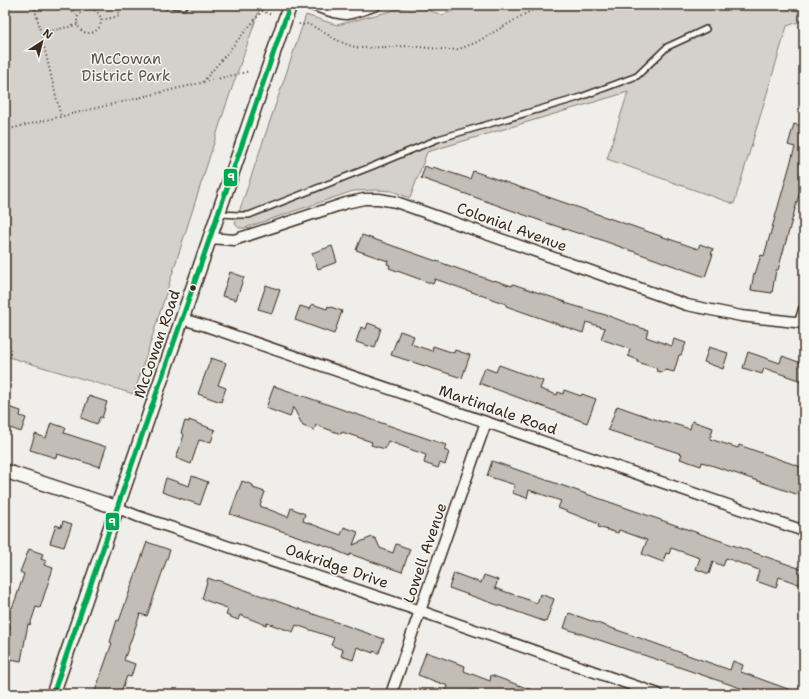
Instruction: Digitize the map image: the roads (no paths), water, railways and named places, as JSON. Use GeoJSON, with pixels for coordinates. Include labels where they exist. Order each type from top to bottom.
{"type":"FeatureCollection","features":[{"type":"Feature","properties":{"kind":"street","name":"McCowan Road"},"geometry":{"type":"LineString","coordinates":[[53,694],[290,5]]}},
{"type":"Feature","properties":{"kind":"street"},"geometry":{"type":"LineString","coordinates":[[312,5],[333,12],[345,14],[376,5]]}},
{"type":"Feature","properties":{"kind":"street","name":"Colonial Avenue"},"geometry":{"type":"LineString","coordinates":[[210,238],[234,240],[346,203],[364,199],[379,199],[396,202],[686,305],[741,316],[802,323]]}},
{"type":"Feature","properties":{"kind":"street"},"geometry":{"type":"LineString","coordinates":[[802,323],[804,309]]}},
{"type":"Feature","properties":{"kind":"street","name":"Martindale Road"},"geometry":{"type":"LineString","coordinates":[[182,319],[804,531]]}},
{"type":"Feature","properties":{"kind":"street","name":"Lowell Avenue"},"geometry":{"type":"LineString","coordinates":[[391,694],[486,422]]}},
{"type":"Feature","properties":{"kind":"street","name":"Oakridge Drive"},"geometry":{"type":"LineString","coordinates":[[5,471],[420,611],[658,694]]}},
{"type":"Feature","properties":{"kind":"lane"},"geometry":{"type":"LineString","coordinates":[[173,5],[185,5]]}},
{"type":"Feature","properties":{"kind":"lane"},"geometry":{"type":"LineString","coordinates":[[218,214],[249,215],[438,139],[578,98],[637,76],[667,47],[706,29]]}},
{"type":"Feature","properties":{"kind":"park label","name":"McCowan District Park"},"geometry":{"type":"Point","coordinates":[126,68]}}]}
